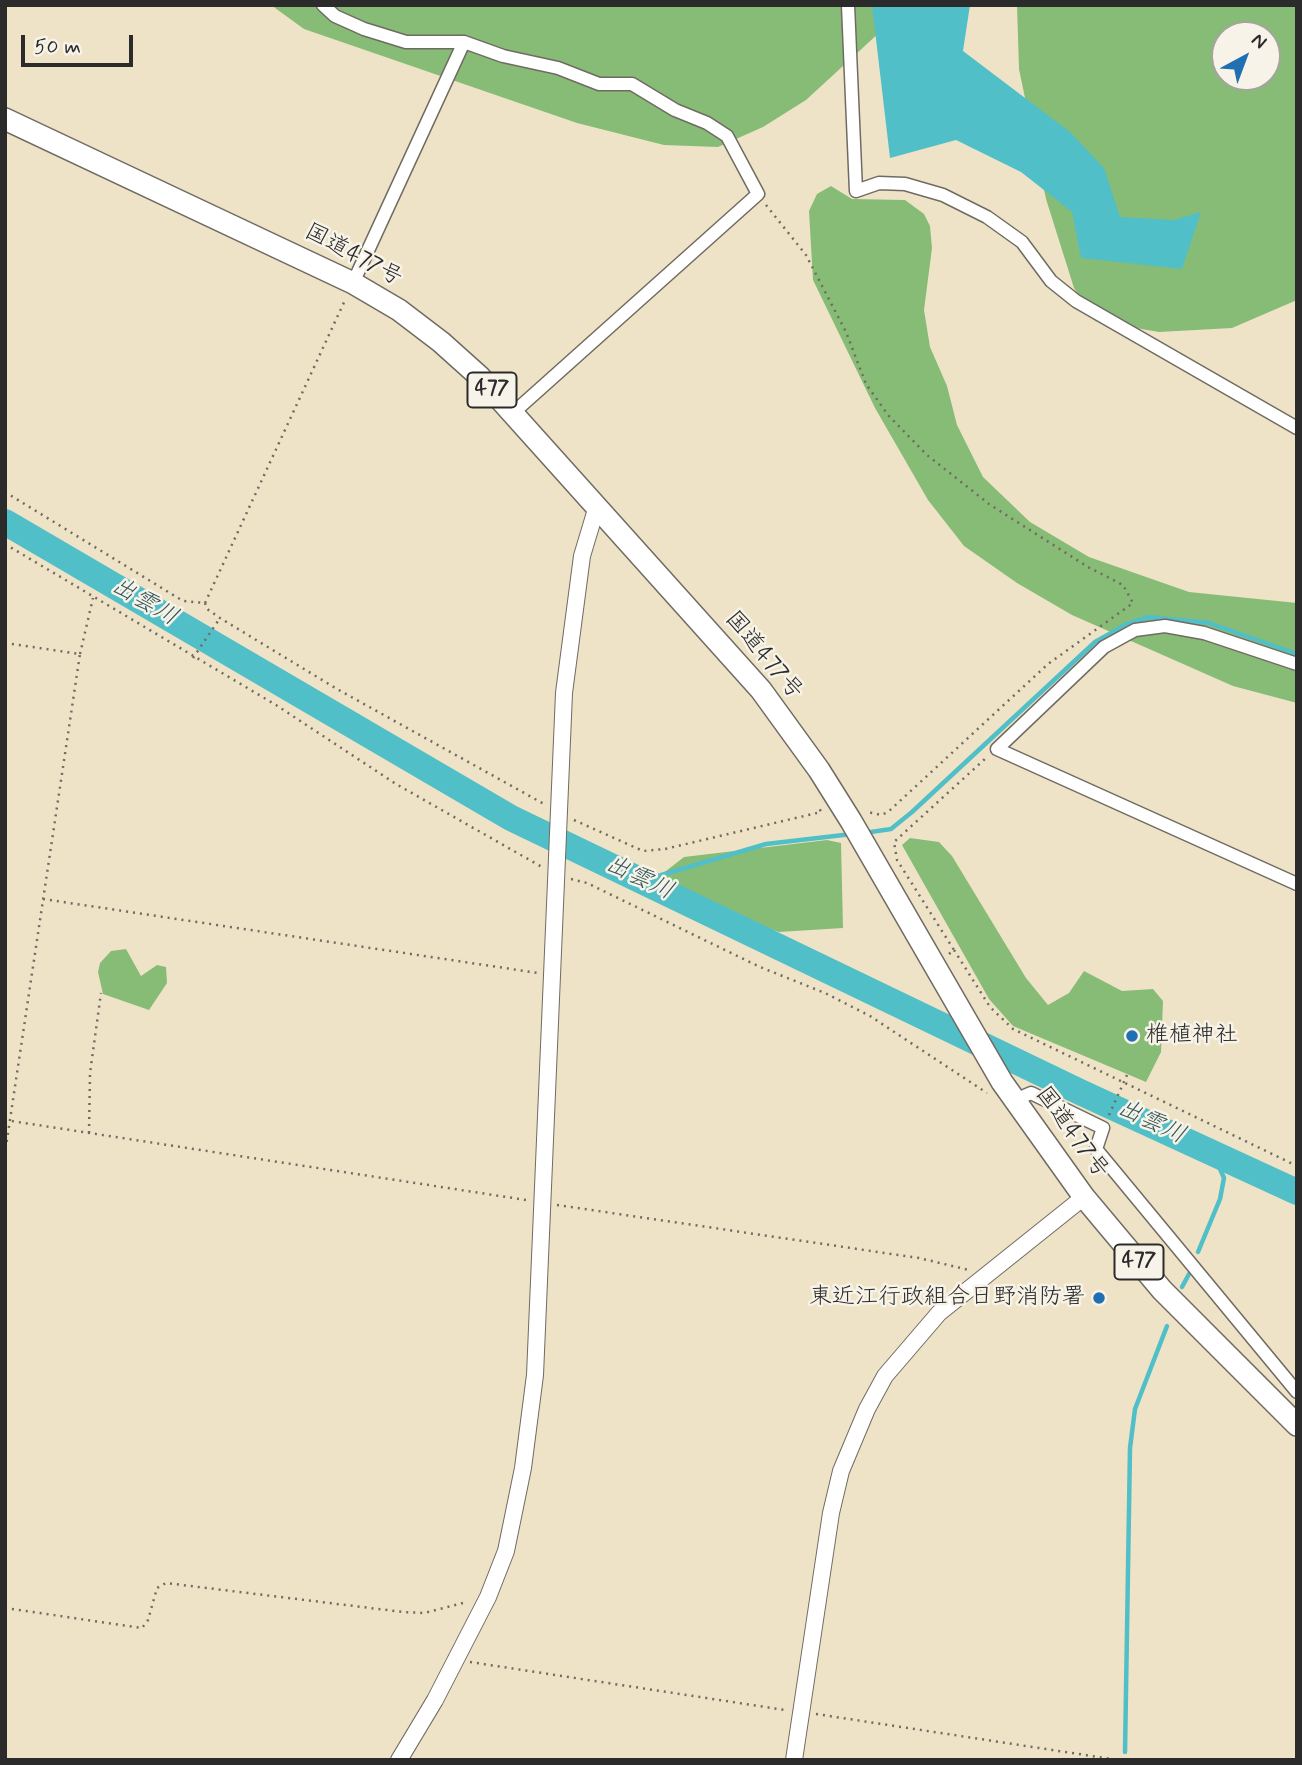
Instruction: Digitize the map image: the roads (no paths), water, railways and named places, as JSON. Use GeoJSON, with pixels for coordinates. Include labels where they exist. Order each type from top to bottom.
{"type":"FeatureCollection","features":[{"type":"Feature","properties":{"kind":"highway","name":"国道477号"},"geometry":{"type":"LineString","coordinates":[[5,119],[353,283],[399,310],[442,341],[513,413],[761,690],[831,789],[858,815],[866,846],[932,966],[1002,1082],[1084,1197],[1162,1290],[1297,1425]]}},
{"type":"Feature","properties":{"kind":"street"},"geometry":{"type":"LineString","coordinates":[[323,5],[364,29],[406,42],[464,42],[503,56],[558,68],[599,84],[632,84],[675,110],[708,123],[727,136],[758,194],[513,413]]}},
{"type":"Feature","properties":{"kind":"street"},"geometry":{"type":"LineString","coordinates":[[848,5],[856,191],[879,183],[905,184],[943,195],[987,217],[1022,242],[1051,281],[1076,301],[1297,428]]}},
{"type":"Feature","properties":{"kind":"street"},"geometry":{"type":"LineString","coordinates":[[353,283],[464,42]]}},
{"type":"Feature","properties":{"kind":"street"},"geometry":{"type":"LineString","coordinates":[[399,1760],[456,1660],[488,1597],[506,1550],[523,1468],[535,1375],[564,693],[582,556],[597,506]]}},
{"type":"Feature","properties":{"kind":"street"},"geometry":{"type":"LineString","coordinates":[[1297,664],[1204,633],[1166,626],[1135,630],[1104,647],[997,749],[1297,884]]}},
{"type":"Feature","properties":{"kind":"street"},"geometry":{"type":"LineString","coordinates":[[1015,1100],[1031,1093],[1103,1128],[1097,1149],[1297,1392]]}},
{"type":"Feature","properties":{"kind":"street"},"geometry":{"type":"LineString","coordinates":[[794,1760],[831,1513],[841,1471],[853,1438],[885,1376],[939,1313],[1084,1197]]}},
{"type":"Feature","properties":{"kind":"water"},"geometry":{"type":"Polygon","coordinates":[[[872,5],[970,5],[963,51],[1070,132],[1104,168],[1120,217],[1174,220],[1201,212],[1182,269],[1081,258],[1072,212],[1021,172],[956,140],[890,158],[872,5]]]}},
{"type":"Feature","properties":{"kind":"waterway","name":"出雲川"},"geometry":{"type":"LineString","coordinates":[[5,522],[511,818],[1080,1092],[1297,1192]]}},
{"type":"Feature","properties":{"kind":"waterway"},"geometry":{"type":"LineString","coordinates":[[864,833],[891,829],[1095,642],[1127,624],[1149,617],[1209,623],[1297,654]]}},
{"type":"Feature","properties":{"kind":"waterway"},"geometry":{"type":"LineString","coordinates":[[638,882],[766,844],[852,834]]}},
{"type":"Feature","properties":{"kind":"waterway"},"geometry":{"type":"LineString","coordinates":[[1198,1252],[1220,1199],[1224,1178],[1213,1153]]}},
{"type":"Feature","properties":{"kind":"waterway"},"geometry":{"type":"LineString","coordinates":[[1182,1287],[1189,1274]]}},
{"type":"Feature","properties":{"kind":"waterway"},"geometry":{"type":"LineString","coordinates":[[1125,1752],[1130,1448],[1135,1409],[1167,1326]]}},
{"type":"Feature","properties":{"kind":"place","name":"椎植神社"},"geometry":{"type":"Point","coordinates":[1132,1036]}},
{"type":"Feature","properties":{"kind":"place","name":"東近江行政組合日野消防署"},"geometry":{"type":"Point","coordinates":[1099,1298]}}]}
